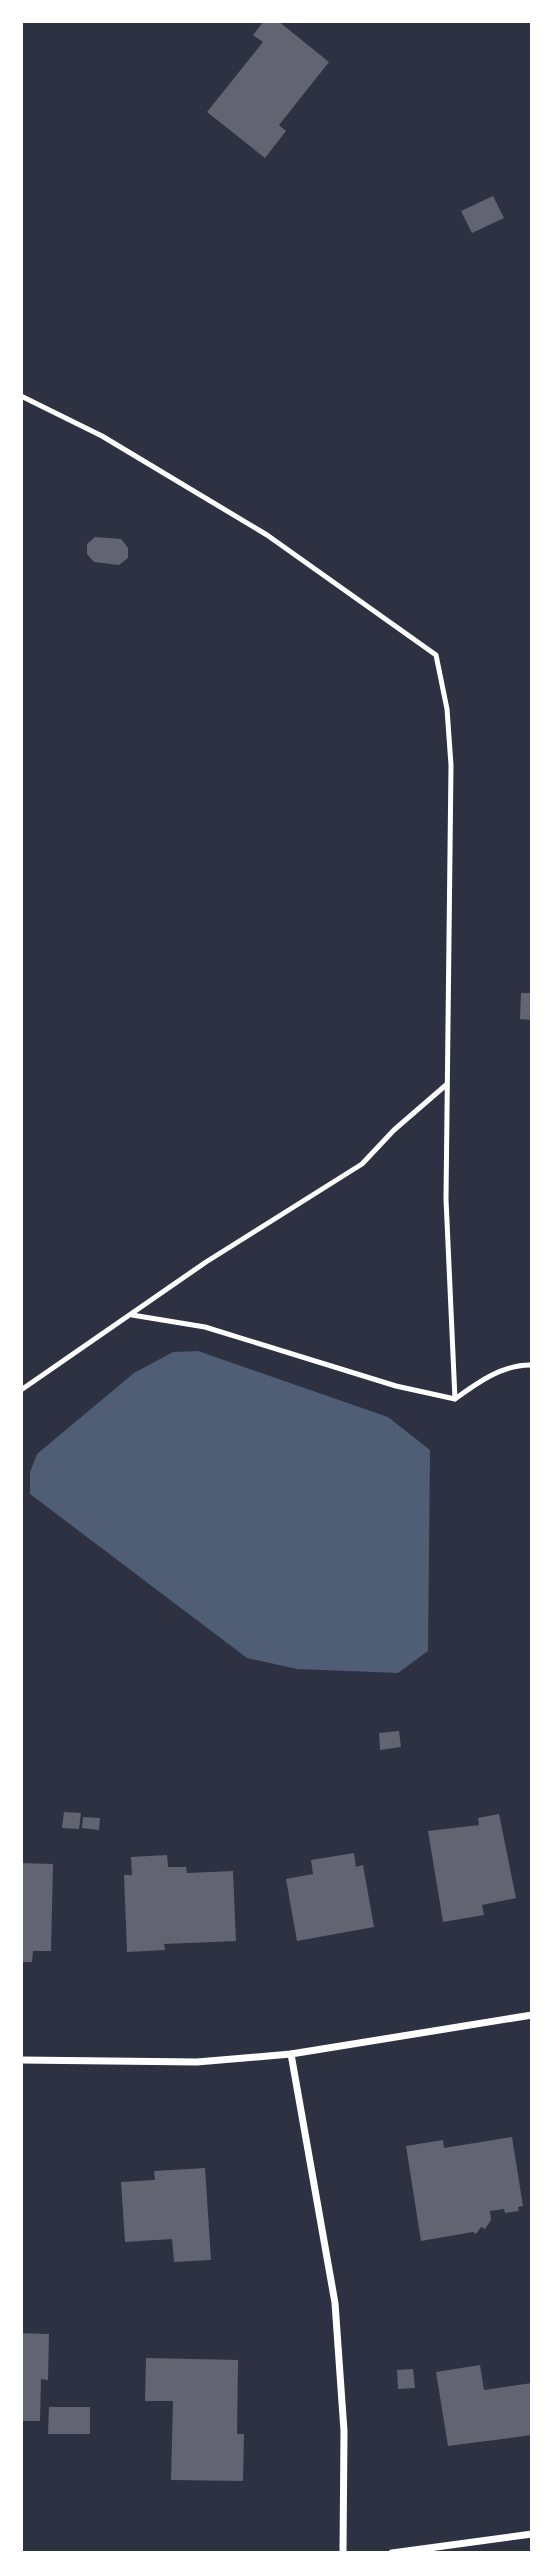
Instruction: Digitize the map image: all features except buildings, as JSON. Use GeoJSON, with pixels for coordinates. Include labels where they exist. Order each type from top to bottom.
{"type":"FeatureCollection","features":[{"type":"Feature","properties":{"kind":"street"},"geometry":{"type":"LineString","coordinates":[[21,2060],[197,2062],[291,2054],[532,2015]]}},
{"type":"Feature","properties":{"kind":"street"},"geometry":{"type":"LineString","coordinates":[[291,2054],[335,2303],[344,2431],[343,2553]]}},
{"type":"Feature","properties":{"kind":"street"},"geometry":{"type":"LineString","coordinates":[[392,2553],[532,2534]]}},
{"type":"Feature","properties":{"kind":"lane"},"geometry":{"type":"LineString","coordinates":[[21,396],[102,436],[267,535],[436,655],[447,709],[451,765],[446,1199],[455,1399]]}},
{"type":"Feature","properties":{"kind":"lane"},"geometry":{"type":"LineString","coordinates":[[21,1390],[206,1262],[362,1164],[394,1130],[446,1085]]}},
{"type":"Feature","properties":{"kind":"lane"},"geometry":{"type":"LineString","coordinates":[[132,1315],[205,1326],[396,1387],[455,1399],[486,1377],[522,1365],[532,1365]]}},
{"type":"Feature","properties":{"kind":"water"},"geometry":{"type":"Polygon","coordinates":[[[198,1351],[388,1417],[430,1450],[428,1651],[398,1673],[297,1669],[247,1658],[30,1494],[30,1472],[37,1454],[134,1373],[173,1352],[198,1351]]]}}]}
